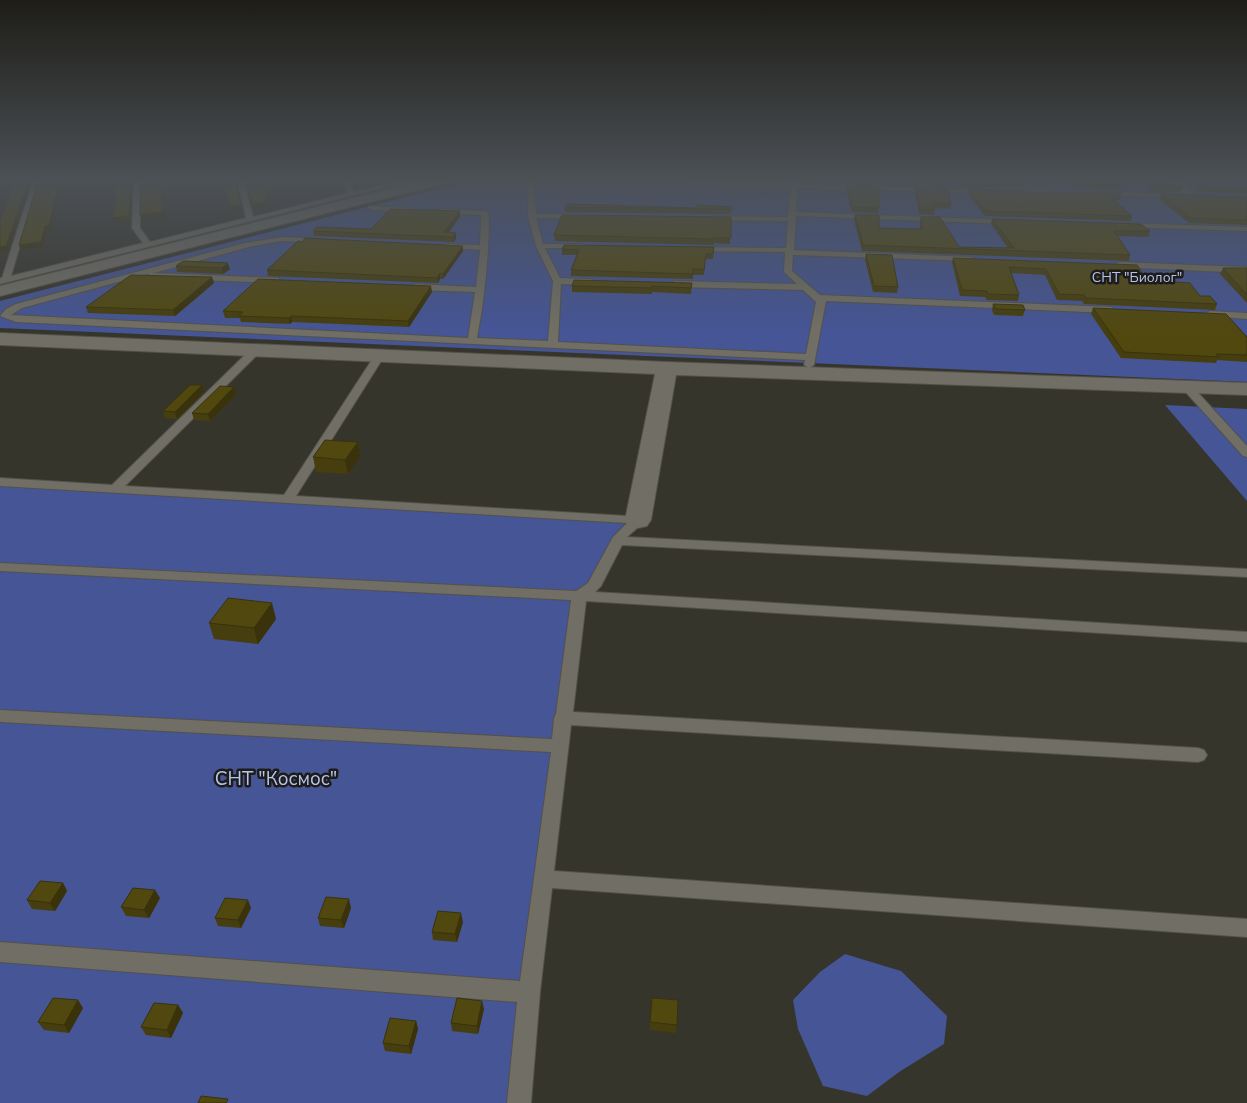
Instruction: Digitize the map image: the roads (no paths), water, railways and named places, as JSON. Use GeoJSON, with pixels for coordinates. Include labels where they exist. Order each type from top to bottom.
{"type":"FeatureCollection","features":[{"type":"Feature","properties":{"kind":"street"},"geometry":{"type":"LineString","coordinates":[[2,284],[231,229]]}},
{"type":"Feature","properties":{"kind":"street"},"geometry":{"type":"LineString","coordinates":[[0,338],[667,368],[809,365],[1247,389]]}},
{"type":"Feature","properties":{"kind":"street"},"geometry":{"type":"LineString","coordinates":[[638,520],[667,368]]}},
{"type":"Feature","properties":{"kind":"lane"},"geometry":{"type":"LineString","coordinates":[[2,284],[20,229]]}},
{"type":"Feature","properties":{"kind":"lane"},"geometry":{"type":"LineString","coordinates":[[137,229],[148,244]]}},
{"type":"Feature","properties":{"kind":"lane"},"geometry":{"type":"LineString","coordinates":[[2,284],[148,244],[210,229]]}},
{"type":"Feature","properties":{"kind":"lane"},"geometry":{"type":"LineString","coordinates":[[472,341],[481,290],[485,229]]}},
{"type":"Feature","properties":{"kind":"lane"},"geometry":{"type":"LineString","coordinates":[[536,229],[540,246],[557,281],[553,344]]}},
{"type":"Feature","properties":{"kind":"lane"},"geometry":{"type":"LineString","coordinates":[[330,241],[282,239],[248,245],[19,306],[9,311],[5,316],[16,319],[553,344],[809,365],[821,301],[788,272],[791,229]]}},
{"type":"Feature","properties":{"kind":"lane"},"geometry":{"type":"LineString","coordinates":[[1233,229],[1247,230]]}},
{"type":"Feature","properties":{"kind":"lane"},"geometry":{"type":"LineString","coordinates":[[437,246],[485,248]]}},
{"type":"Feature","properties":{"kind":"lane"},"geometry":{"type":"LineString","coordinates":[[540,246],[590,246]]}},
{"type":"Feature","properties":{"kind":"lane"},"geometry":{"type":"LineString","coordinates":[[690,248],[978,260]]}},
{"type":"Feature","properties":{"kind":"lane"},"geometry":{"type":"LineString","coordinates":[[1108,264],[1247,270]]}},
{"type":"Feature","properties":{"kind":"lane"},"geometry":{"type":"LineString","coordinates":[[139,274],[286,281]]}},
{"type":"Feature","properties":{"kind":"lane"},"geometry":{"type":"LineString","coordinates":[[557,281],[596,282]]}},
{"type":"Feature","properties":{"kind":"lane"},"geometry":{"type":"LineString","coordinates":[[666,284],[805,287]]}},
{"type":"Feature","properties":{"kind":"lane"},"geometry":{"type":"LineString","coordinates":[[403,286],[481,290]]}},
{"type":"Feature","properties":{"kind":"lane"},"geometry":{"type":"LineString","coordinates":[[817,298],[1120,310]]}},
{"type":"Feature","properties":{"kind":"lane"},"geometry":{"type":"LineString","coordinates":[[1198,314],[1247,316]]}},
{"type":"Feature","properties":{"kind":"lane"},"geometry":{"type":"LineString","coordinates":[[115,489],[256,350]]}},
{"type":"Feature","properties":{"kind":"lane"},"geometry":{"type":"LineString","coordinates":[[288,499],[380,355]]}},
{"type":"Feature","properties":{"kind":"lane"},"geometry":{"type":"LineString","coordinates":[[1186,386],[1247,453]]}},
{"type":"Feature","properties":{"kind":"lane"},"geometry":{"type":"LineString","coordinates":[[0,482],[638,520]]}},
{"type":"Feature","properties":{"kind":"lane"},"geometry":{"type":"LineString","coordinates":[[518,1103],[529,992],[562,718],[579,596],[594,586],[618,541],[638,520]]}},
{"type":"Feature","properties":{"kind":"lane"},"geometry":{"type":"LineString","coordinates":[[618,541],[1247,573]]}},
{"type":"Feature","properties":{"kind":"lane"},"geometry":{"type":"LineString","coordinates":[[0,567],[579,596],[1247,637]]}},
{"type":"Feature","properties":{"kind":"lane"},"geometry":{"type":"LineString","coordinates":[[0,716],[559,746]]}},
{"type":"Feature","properties":{"kind":"lane"},"geometry":{"type":"LineString","coordinates":[[562,718],[1198,755]]}},
{"type":"Feature","properties":{"kind":"lane"},"geometry":{"type":"LineString","coordinates":[[543,879],[1247,928]]}},
{"type":"Feature","properties":{"kind":"lane"},"geometry":{"type":"LineString","coordinates":[[0,952],[529,992]]}},
{"type":"Feature","properties":{"kind":"park label","name":"СНТ \"Биолог\""},"geometry":{"type":"Point","coordinates":[1137,277]}},
{"type":"Feature","properties":{"kind":"park label","name":"СНТ \"Космос\""},"geometry":{"type":"Point","coordinates":[276,779]}}]}
